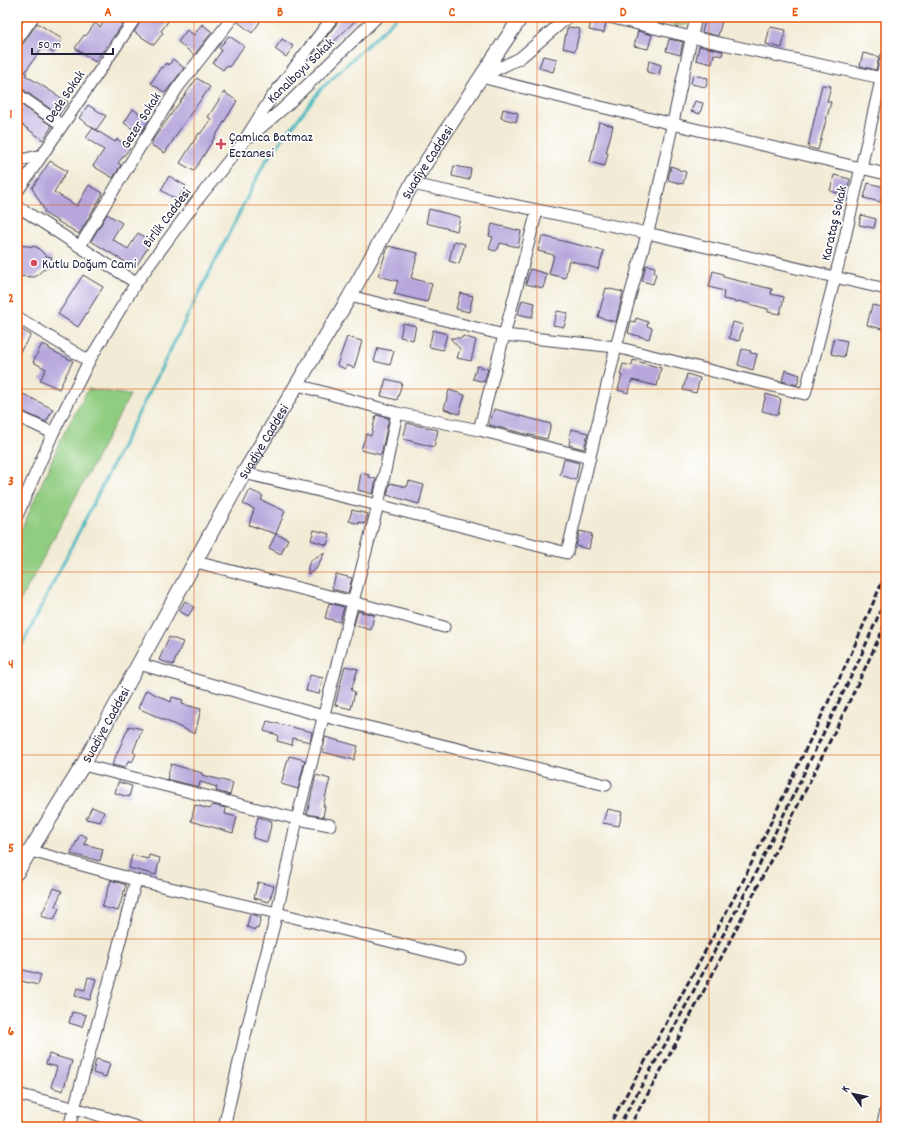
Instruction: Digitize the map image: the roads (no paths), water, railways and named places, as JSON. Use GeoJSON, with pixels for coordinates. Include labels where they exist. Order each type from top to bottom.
{"type":"FeatureCollection","features":[{"type":"Feature","properties":{"kind":"main road","name":"Suadiye Caddesi"},"geometry":{"type":"LineString","coordinates":[[17,872],[83,765],[244,473],[350,296],[412,184],[481,76],[521,17]]}},
{"type":"Feature","properties":{"kind":"street"},"geometry":{"type":"LineString","coordinates":[[17,40],[32,17]]}},
{"type":"Feature","properties":{"kind":"street","name":"Dede Sokak"},"geometry":{"type":"LineString","coordinates":[[17,192],[136,17]]}},
{"type":"Feature","properties":{"kind":"street","name":"Gezer Sokak"},"geometry":{"type":"LineString","coordinates":[[80,246],[178,87],[233,17]]}},
{"type":"Feature","properties":{"kind":"street","name":"Birlik Caddesi"},"geometry":{"type":"LineString","coordinates":[[17,516],[21,493],[89,361],[136,283],[198,198],[242,144],[271,98],[333,17]]}},
{"type":"Feature","properties":{"kind":"street","name":"Kanalboyu Sokak"},"geometry":{"type":"LineString","coordinates":[[242,144],[287,104],[377,17]]}},
{"type":"Feature","properties":{"kind":"street"},"geometry":{"type":"LineString","coordinates":[[481,76],[520,58],[568,17]]}},
{"type":"Feature","properties":{"kind":"street"},"geometry":{"type":"LineString","coordinates":[[609,17],[691,37],[884,78]]}},
{"type":"Feature","properties":{"kind":"street"},"geometry":{"type":"LineString","coordinates":[[244,473],[567,553],[616,347],[647,233],[673,124],[696,17]]}},
{"type":"Feature","properties":{"kind":"street","name":"Karataş Sokak"},"geometry":{"type":"LineString","coordinates":[[616,347],[805,394],[884,78],[886,58]]}},
{"type":"Feature","properties":{"kind":"street"},"geometry":{"type":"LineString","coordinates":[[481,76],[673,124],[886,174]]}},
{"type":"Feature","properties":{"kind":"street"},"geometry":{"type":"LineString","coordinates":[[17,94],[62,125]]}},
{"type":"Feature","properties":{"kind":"street"},"geometry":{"type":"LineString","coordinates":[[18,160],[42,156]]}},
{"type":"Feature","properties":{"kind":"street"},"geometry":{"type":"LineString","coordinates":[[412,184],[647,233],[886,289]]}},
{"type":"Feature","properties":{"kind":"street"},"geometry":{"type":"LineString","coordinates":[[17,206],[136,283]]}},
{"type":"Feature","properties":{"kind":"street"},"geometry":{"type":"LineString","coordinates":[[480,430],[537,211]]}},
{"type":"Feature","properties":{"kind":"street"},"geometry":{"type":"LineString","coordinates":[[350,296],[504,334],[616,347]]}},
{"type":"Feature","properties":{"kind":"street"},"geometry":{"type":"LineString","coordinates":[[17,317],[89,361]]}},
{"type":"Feature","properties":{"kind":"street"},"geometry":{"type":"LineString","coordinates":[[298,385],[397,414],[480,430],[590,458]]}},
{"type":"Feature","properties":{"kind":"street"},"geometry":{"type":"LineString","coordinates":[[224,1127],[245,1036],[277,913],[297,819],[378,505],[397,414]]}},
{"type":"Feature","properties":{"kind":"street"},"geometry":{"type":"LineString","coordinates":[[17,416],[53,433]]}},
{"type":"Feature","properties":{"kind":"street"},"geometry":{"type":"LineString","coordinates":[[196,562],[444,627]]}},
{"type":"Feature","properties":{"kind":"street"},"geometry":{"type":"LineString","coordinates":[[139,664],[323,716],[606,785]]}},
{"type":"Feature","properties":{"kind":"street"},"geometry":{"type":"LineString","coordinates":[[83,765],[297,819],[330,825]]}},
{"type":"Feature","properties":{"kind":"street"},"geometry":{"type":"LineString","coordinates":[[31,850],[136,880],[277,913],[460,959]]}},
{"type":"Feature","properties":{"kind":"street"},"geometry":{"type":"LineString","coordinates":[[69,1127],[110,982],[136,880]]}},
{"type":"Feature","properties":{"kind":"street"},"geometry":{"type":"LineString","coordinates":[[17,1094],[74,1108],[137,1127]]}},
{"type":"Feature","properties":{"kind":"street"},"geometry":{"type":"LineString","coordinates":[[882,1127],[886,1111]]}},
{"type":"Feature","properties":{"kind":"waterway"},"geometry":{"type":"LineString","coordinates":[[17,655],[265,162],[321,89],[397,17]]}},
{"type":"Feature","properties":{"kind":"railway"},"geometry":{"type":"LineString","coordinates":[[608,1127],[742,883],[851,654],[886,573]]}},
{"type":"Feature","properties":{"kind":"railway"},"geometry":{"type":"LineString","coordinates":[[618,1127],[666,1043],[750,884],[860,658],[886,598]]}},
{"type":"Feature","properties":{"kind":"railway"},"geometry":{"type":"LineString","coordinates":[[629,1127],[674,1046],[739,922],[845,710],[886,622]]}},
{"type":"Feature","properties":{"kind":"place","name":"Çamlıca Batmaz Eczanesi"},"geometry":{"type":"Point","coordinates":[221,144]}},
{"type":"Feature","properties":{"kind":"place","name":"Kutlu Doğum Cami"},"geometry":{"type":"Point","coordinates":[34,263]}}]}
